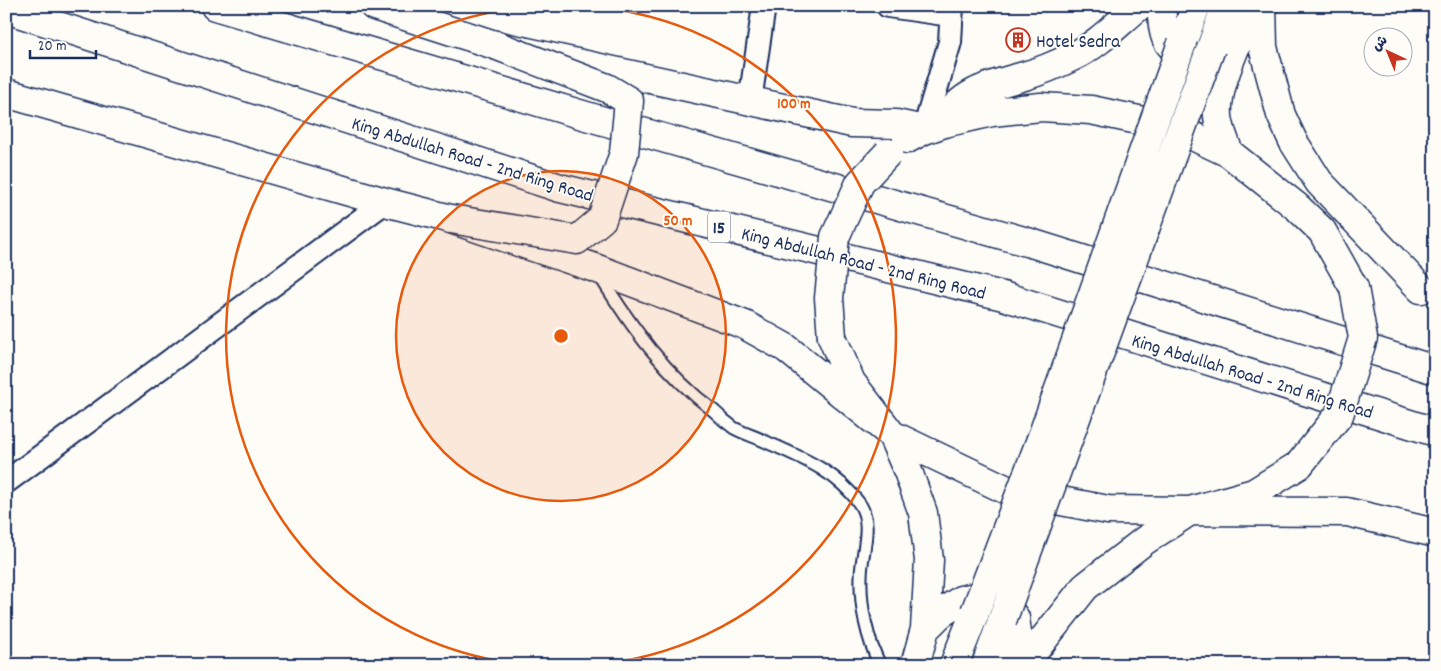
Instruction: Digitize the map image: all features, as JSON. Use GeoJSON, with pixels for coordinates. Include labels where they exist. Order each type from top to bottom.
{"type":"FeatureCollection","features":[{"type":"Feature","properties":{"kind":"main road"},"geometry":{"type":"LineString","coordinates":[[215,6],[583,116],[1034,244],[1435,370]]}},
{"type":"Feature","properties":{"kind":"main road"},"geometry":{"type":"LineString","coordinates":[[374,6],[495,45],[607,88],[629,101],[624,153],[602,219],[577,240],[451,219]]}},
{"type":"Feature","properties":{"kind":"main road"},"geometry":{"type":"LineString","coordinates":[[495,45],[852,123],[934,126],[966,96],[993,84],[1053,66],[1077,55],[1098,41],[1139,6]]}},
{"type":"Feature","properties":{"kind":"main road"},"geometry":{"type":"LineString","coordinates":[[1161,6],[1163,29],[1170,46],[1182,54],[1201,59],[1214,56],[1226,45],[1247,10]]}},
{"type":"Feature","properties":{"kind":"main road"},"geometry":{"type":"LineString","coordinates":[[954,665],[1043,434],[1196,6]]}},
{"type":"Feature","properties":{"kind":"main road","name":"King Abdullah Road - 2nd Ring Road"},"geometry":{"type":"LineString","coordinates":[[6,9],[560,188],[1003,296],[1435,432]]}},
{"type":"Feature","properties":{"kind":"main road"},"geometry":{"type":"LineString","coordinates":[[1229,153],[1218,116],[1218,98],[1247,10]]}},
{"type":"Feature","properties":{"kind":"main road"},"geometry":{"type":"LineString","coordinates":[[986,665],[1211,48],[1247,10]]}},
{"type":"Feature","properties":{"kind":"main road"},"geometry":{"type":"LineString","coordinates":[[1247,10],[1263,47],[1281,115],[1293,141],[1319,182],[1428,293]]}},
{"type":"Feature","properties":{"kind":"main road"},"geometry":{"type":"LineString","coordinates":[[6,93],[385,202],[451,219],[595,268],[745,325],[786,348],[892,435],[1008,491],[1108,510],[1347,512],[1435,533]]}},
{"type":"Feature","properties":{"kind":"main road"},"geometry":{"type":"LineString","coordinates":[[915,665],[926,629],[929,560],[923,513],[892,435],[851,382],[832,337],[829,298],[835,237],[860,183],[888,153],[903,141],[934,126],[992,112],[1041,107],[1091,110],[1176,128],[1229,153],[1297,207],[1322,231],[1354,288],[1363,338],[1339,415],[1299,465],[1254,493],[1190,511],[1144,541],[1084,587],[1023,665]]}},
{"type":"Feature","properties":{"kind":"main road"},"geometry":{"type":"LineString","coordinates":[[1322,231],[1348,244],[1396,276],[1428,293]]}},
{"type":"Feature","properties":{"kind":"main road"},"geometry":{"type":"LineString","coordinates":[[926,629],[940,614],[961,600],[980,596],[1003,602],[1015,618],[1018,640],[1017,665]]}},
{"type":"Feature","properties":{"kind":"street"},"geometry":{"type":"LineString","coordinates":[[750,101],[764,6]]}},
{"type":"Feature","properties":{"kind":"street"},"geometry":{"type":"LineString","coordinates":[[888,6],[952,10],[950,42],[934,126]]}},
{"type":"Feature","properties":{"kind":"street"},"geometry":{"type":"LineString","coordinates":[[6,482],[385,202]]}},
{"type":"Feature","properties":{"kind":"lane"},"geometry":{"type":"LineString","coordinates":[[595,268],[620,307],[663,366],[691,394],[735,428],[795,455],[826,472],[846,486],[861,505],[866,521],[861,576],[864,616],[880,665]]}},
{"type":"Feature","properties":{"kind":"place","name":"Hotel Sedra"},"geometry":{"type":"Point","coordinates":[1018,40]}}]}
